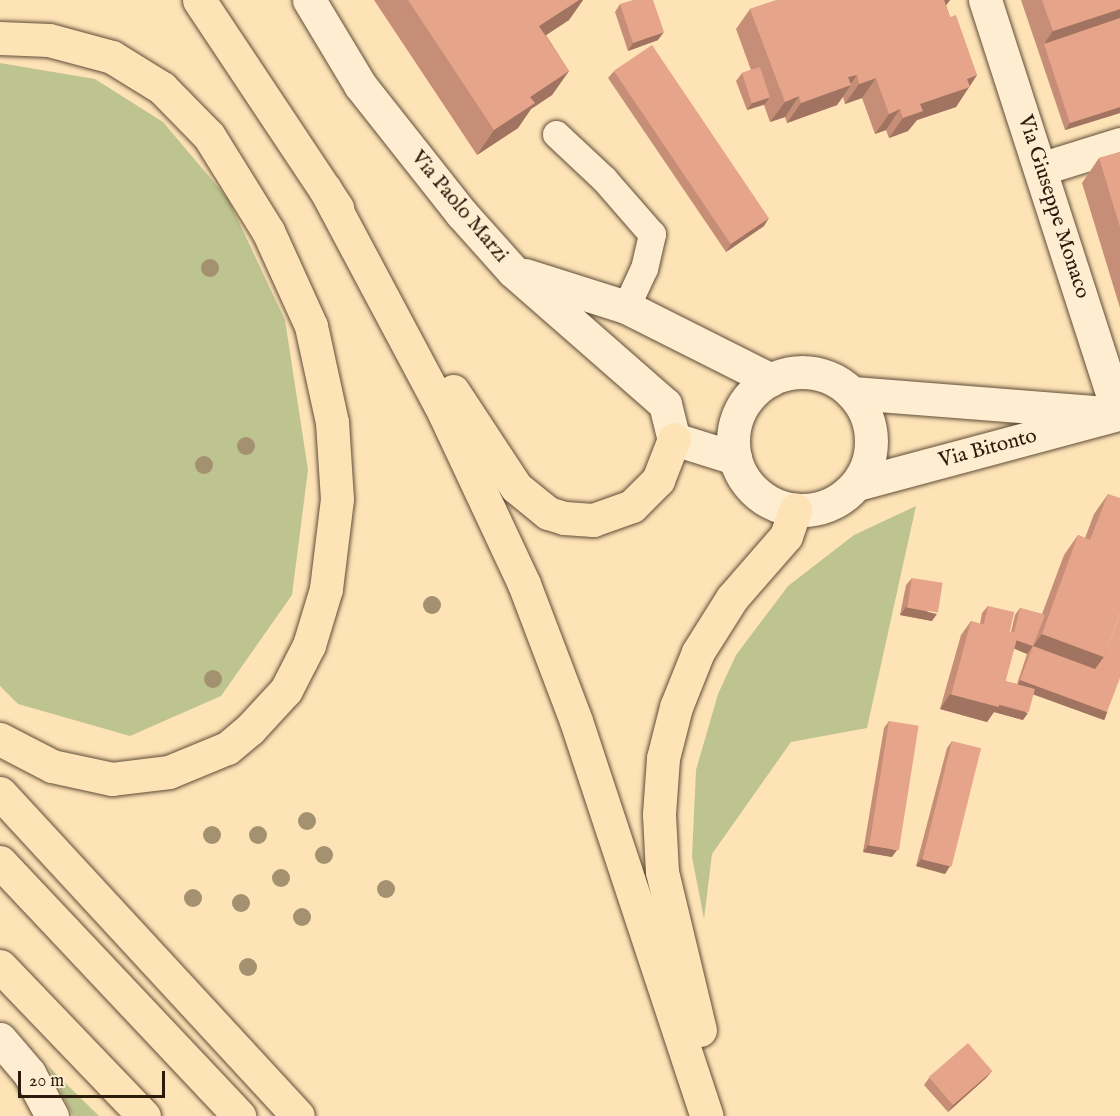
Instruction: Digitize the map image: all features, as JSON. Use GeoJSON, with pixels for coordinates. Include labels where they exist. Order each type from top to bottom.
{"type":"FeatureCollection","features":[{"type":"Feature","properties":{"kind":"main road"},"geometry":{"type":"LineString","coordinates":[[199,0],[325,189],[503,469],[535,504],[548,513],[579,521],[619,512],[640,499],[658,480],[674,439]]}},
{"type":"Feature","properties":{"kind":"main road"},"geometry":{"type":"LineString","coordinates":[[0,38],[49,40],[112,57],[162,88],[208,136],[268,231],[311,326],[333,422],[337,499],[326,589],[309,645],[286,690],[250,729],[227,748],[170,772],[112,779],[52,766],[0,739]]}},
{"type":"Feature","properties":{"kind":"main road"},"geometry":{"type":"LineString","coordinates":[[325,189],[444,413],[524,584],[580,732],[707,1116]]}},
{"type":"Feature","properties":{"kind":"main road"},"geometry":{"type":"LineString","coordinates":[[721,1116],[662,872],[659,787],[668,732],[698,652],[732,598],[786,536],[795,510]]}},
{"type":"Feature","properties":{"kind":"main road"},"geometry":{"type":"LineString","coordinates":[[0,793],[298,1116]]}},
{"type":"Feature","properties":{"kind":"main road"},"geometry":{"type":"LineString","coordinates":[[0,862],[239,1116]]}},
{"type":"Feature","properties":{"kind":"main road"},"geometry":{"type":"LineString","coordinates":[[0,966],[144,1116]]}},
{"type":"Feature","properties":{"kind":"street","name":"Via Paolo Marzi"},"geometry":{"type":"LineString","coordinates":[[309,0],[360,85],[462,214],[513,271],[626,307],[771,380]]}},
{"type":"Feature","properties":{"kind":"street","name":"Via Giuseppe Monaco"},"geometry":{"type":"LineString","coordinates":[[985,0],[1120,414]]}},
{"type":"Feature","properties":{"kind":"street"},"geometry":{"type":"LineString","coordinates":[[1040,169],[1120,144]]}},
{"type":"Feature","properties":{"kind":"street"},"geometry":{"type":"LineString","coordinates":[[513,271],[665,404],[674,439],[735,458]]}},
{"type":"Feature","properties":{"kind":"street"},"geometry":{"type":"LineString","coordinates":[[814,372],[836,380],[853,393],[867,414],[872,438],[868,462],[856,484],[828,505],[795,510],[763,498],[742,474],[735,458],[736,422],[744,404],[771,380],[792,373],[814,372]]}},
{"type":"Feature","properties":{"kind":"street","name":"Via Bitonto"},"geometry":{"type":"LineString","coordinates":[[853,393],[1120,414]]}},
{"type":"Feature","properties":{"kind":"street","name":"Via Bitonto"},"geometry":{"type":"LineString","coordinates":[[856,484],[1120,414]]}},
{"type":"Feature","properties":{"kind":"street"},"geometry":{"type":"LineString","coordinates":[[0,1039],[29,1073],[52,1116]]}},
{"type":"Feature","properties":{"kind":"lane"},"geometry":{"type":"LineString","coordinates":[[556,134],[604,179],[652,234],[644,268],[626,307]]}},
{"type":"Feature","properties":{"kind":"green space"},"geometry":{"type":"Polygon","coordinates":[[[0,63],[95,79],[163,122],[228,199],[285,320],[308,470],[292,595],[221,696],[130,736],[18,704],[0,686],[0,63]]]}},
{"type":"Feature","properties":{"kind":"green space"},"geometry":{"type":"Polygon","coordinates":[[[916,506],[867,728],[791,742],[712,854],[704,919],[692,857],[696,770],[718,694],[736,655],[788,586],[854,535],[916,506]]]}},
{"type":"Feature","properties":{"kind":"green space"},"geometry":{"type":"Polygon","coordinates":[[[48,1066],[99,1116],[73,1116],[48,1066]]]}},
{"type":"Feature","properties":{"kind":"building"},"geometry":{"type":"Polygon","coordinates":[[[408,0],[579,0],[539,26],[569,71],[530,97],[535,103],[494,130],[408,0]]]}},
{"type":"Feature","properties":{"kind":"building"},"geometry":{"type":"Polygon","coordinates":[[[633,0],[653,0],[664,32],[633,43],[620,4],[633,0]]]}},
{"type":"Feature","properties":{"kind":"building"},"geometry":{"type":"Polygon","coordinates":[[[777,0],[944,0],[950,17],[956,15],[977,75],[967,79],[970,87],[920,104],[923,111],[903,118],[900,109],[889,114],[876,78],[859,84],[857,75],[848,77],[851,85],[801,103],[799,96],[785,102],[750,9],[777,0]]]}},
{"type":"Feature","properties":{"kind":"building"},"geometry":{"type":"Polygon","coordinates":[[[1042,0],[1120,0],[1120,9],[1053,31],[1042,0]]]}},
{"type":"Feature","properties":{"kind":"building"},"geometry":{"type":"Polygon","coordinates":[[[1120,18],[1120,107],[1070,123],[1044,44],[1120,18]]]}},
{"type":"Feature","properties":{"kind":"building"},"geometry":{"type":"Polygon","coordinates":[[[652,45],[769,218],[731,244],[614,71],[652,45]]]}},
{"type":"Feature","properties":{"kind":"building"},"geometry":{"type":"Polygon","coordinates":[[[760,67],[770,97],[752,103],[742,73],[760,67]]]}},
{"type":"Feature","properties":{"kind":"building"},"geometry":{"type":"Polygon","coordinates":[[[1120,152],[1120,227],[1099,158],[1120,152]]]}},
{"type":"Feature","properties":{"kind":"building"},"geometry":{"type":"Polygon","coordinates":[[[1108,494],[1120,498],[1120,614],[1104,657],[1042,634],[1078,535],[1090,540],[1108,494]]]}},
{"type":"Feature","properties":{"kind":"building"},"geometry":{"type":"Polygon","coordinates":[[[912,578],[943,583],[938,612],[907,608],[912,578]]]}},
{"type":"Feature","properties":{"kind":"building"},"geometry":{"type":"Polygon","coordinates":[[[988,606],[1014,612],[1010,632],[984,625],[988,606]]]}},
{"type":"Feature","properties":{"kind":"building"},"geometry":{"type":"Polygon","coordinates":[[[1020,608],[1045,615],[1033,646],[1016,640],[1018,634],[1014,633],[1020,608]]]}},
{"type":"Feature","properties":{"kind":"building"},"geometry":{"type":"Polygon","coordinates":[[[1120,614],[1120,678],[1107,712],[1020,680],[1033,646],[1095,669],[1104,657],[1120,614]]]}},
{"type":"Feature","properties":{"kind":"building"},"geometry":{"type":"Polygon","coordinates":[[[971,621],[1018,634],[999,707],[951,694],[971,621]]]}},
{"type":"Feature","properties":{"kind":"building"},"geometry":{"type":"Polygon","coordinates":[[[1005,681],[1035,689],[1029,712],[999,704],[1005,681]]]}},
{"type":"Feature","properties":{"kind":"building"},"geometry":{"type":"Polygon","coordinates":[[[889,721],[919,726],[899,850],[869,845],[889,721]]]}},
{"type":"Feature","properties":{"kind":"building"},"geometry":{"type":"Polygon","coordinates":[[[952,741],[981,748],[952,867],[922,859],[952,741]]]}},
{"type":"Feature","properties":{"kind":"building"},"geometry":{"type":"Polygon","coordinates":[[[968,1043],[992,1071],[953,1105],[929,1077],[968,1043]]]}}]}
